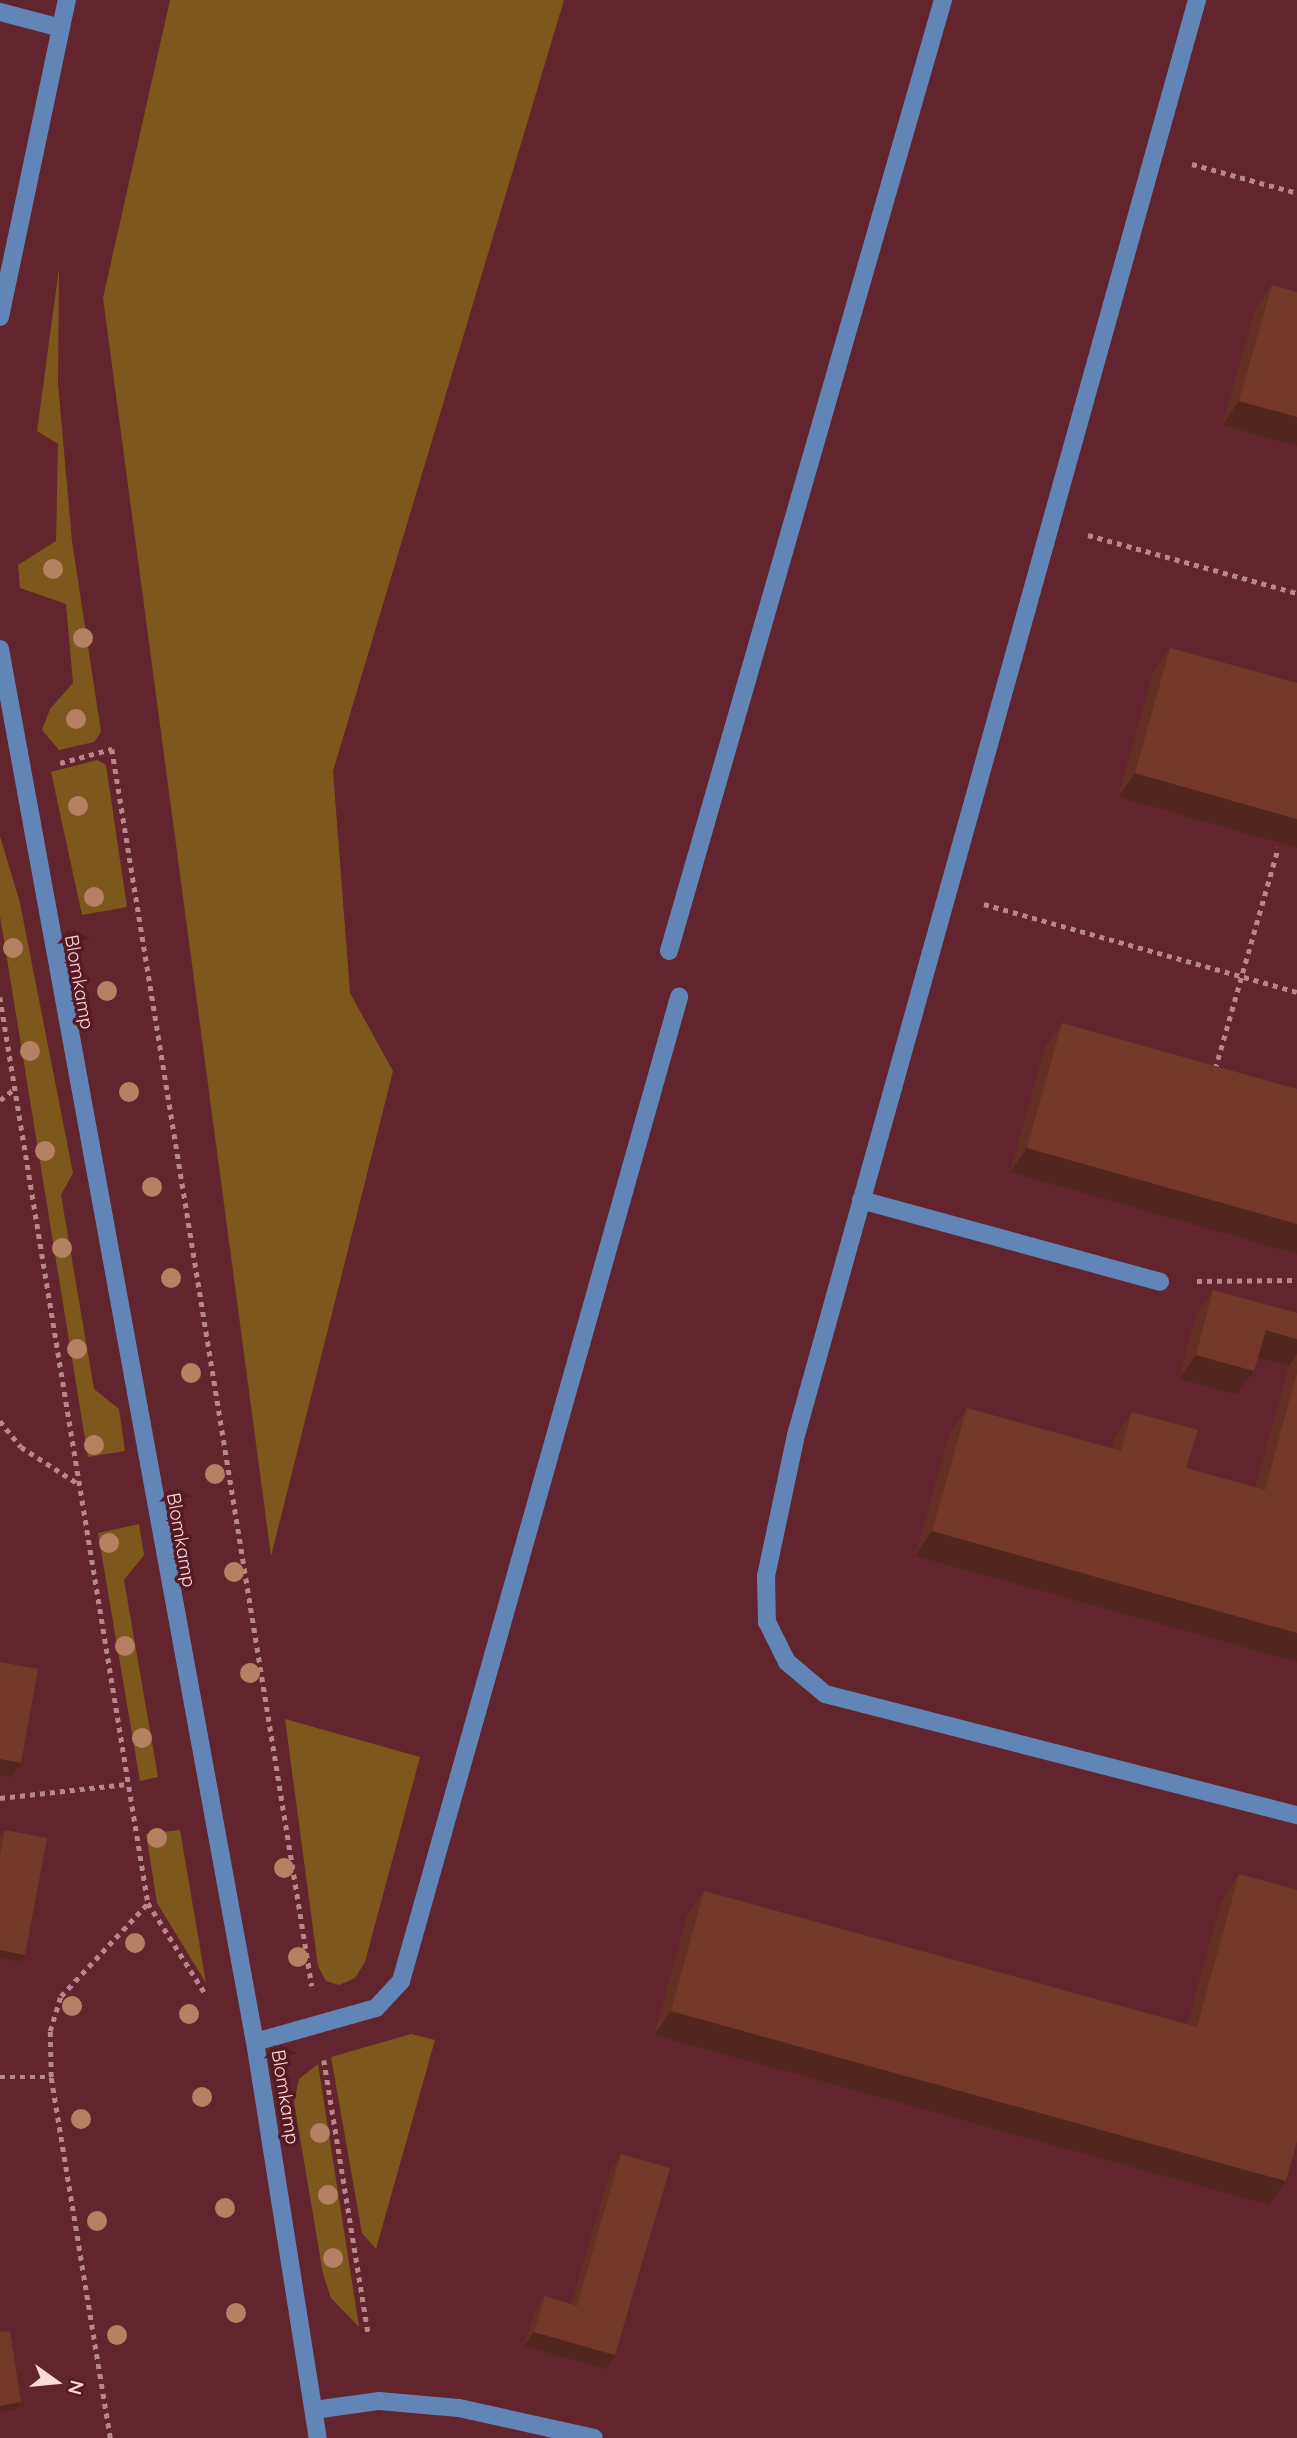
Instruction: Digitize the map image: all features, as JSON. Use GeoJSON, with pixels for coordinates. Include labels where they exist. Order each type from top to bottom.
{"type":"FeatureCollection","features":[{"type":"Feature","properties":{"kind":"street"},"geometry":{"type":"LineString","coordinates":[[0,317],[67,0]]}},
{"type":"Feature","properties":{"kind":"street"},"geometry":{"type":"LineString","coordinates":[[669,951],[943,0]]}},
{"type":"Feature","properties":{"kind":"street"},"geometry":{"type":"LineString","coordinates":[[1197,0],[796,1435],[766,1576],[767,1622],[787,1662],[825,1694],[1297,1815]]}},
{"type":"Feature","properties":{"kind":"street"},"geometry":{"type":"LineString","coordinates":[[0,12],[61,28]]}},
{"type":"Feature","properties":{"kind":"street","name":"Blomkamp"},"geometry":{"type":"LineString","coordinates":[[0,649],[2,683],[255,2042],[318,2438]]}},
{"type":"Feature","properties":{"kind":"street"},"geometry":{"type":"LineString","coordinates":[[255,2042],[376,2008],[401,1981],[678,998]]}},
{"type":"Feature","properties":{"kind":"street"},"geometry":{"type":"LineString","coordinates":[[861,1200],[1160,1282]]}},
{"type":"Feature","properties":{"kind":"street"},"geometry":{"type":"LineString","coordinates":[[314,2410],[379,2401],[459,2408],[594,2438]]}},
{"type":"Feature","properties":{"kind":"path"},"geometry":{"type":"LineString","coordinates":[[1154,153],[1297,193]]}},
{"type":"Feature","properties":{"kind":"path"},"geometry":{"type":"LineString","coordinates":[[1050,524],[1297,593]]}},
{"type":"Feature","properties":{"kind":"path"},"geometry":{"type":"LineString","coordinates":[[49,765],[112,749],[369,2333]]}},
{"type":"Feature","properties":{"kind":"path"},"geometry":{"type":"LineString","coordinates":[[1214,1073],[1278,848]]}},
{"type":"Feature","properties":{"kind":"path"},"geometry":{"type":"LineString","coordinates":[[947,894],[1297,992]]}},
{"type":"Feature","properties":{"kind":"path"},"geometry":{"type":"LineString","coordinates":[[0,997],[148,1903],[209,2009]]}},
{"type":"Feature","properties":{"kind":"path"},"geometry":{"type":"LineString","coordinates":[[0,1100],[14,1089]]}},
{"type":"Feature","properties":{"kind":"path"},"geometry":{"type":"LineString","coordinates":[[1160,1282],[1297,1280]]}},
{"type":"Feature","properties":{"kind":"path"},"geometry":{"type":"LineString","coordinates":[[0,1421],[21,1447],[78,1484]]}},
{"type":"Feature","properties":{"kind":"path"},"geometry":{"type":"LineString","coordinates":[[0,1798],[127,1784]]}},
{"type":"Feature","properties":{"kind":"path"},"geometry":{"type":"LineString","coordinates":[[110,2438],[51,2077],[50,2031],[61,1996],[148,1903]]}},
{"type":"Feature","properties":{"kind":"path"},"geometry":{"type":"LineString","coordinates":[[0,2077],[51,2077]]}},
{"type":"Feature","properties":{"kind":"shaded area"},"geometry":{"type":"Polygon","coordinates":[[[170,0],[564,0],[333,771],[350,993],[393,1071],[271,1556],[103,298],[170,0]]]}},
{"type":"Feature","properties":{"kind":"shaded area"},"geometry":{"type":"Polygon","coordinates":[[[59,268],[58,384],[72,541],[101,732],[94,742],[59,750],[42,730],[50,709],[73,683],[66,604],[20,588],[18,565],[56,541],[58,444],[37,431],[59,268]]]}},
{"type":"Feature","properties":{"kind":"shaded area"},"geometry":{"type":"Polygon","coordinates":[[[97,760],[106,765],[127,907],[82,915],[51,772],[97,760]]]}},
{"type":"Feature","properties":{"kind":"shaded area"},"geometry":{"type":"Polygon","coordinates":[[[0,836],[20,903],[73,1173],[61,1195],[94,1389],[119,1409],[125,1451],[88,1457],[0,916],[0,836]]]}},
{"type":"Feature","properties":{"kind":"shaded area"},"geometry":{"type":"Polygon","coordinates":[[[139,1524],[144,1555],[124,1580],[158,1777],[140,1781],[98,1533],[139,1524]]]}},
{"type":"Feature","properties":{"kind":"shaded area"},"geometry":{"type":"Polygon","coordinates":[[[285,1719],[420,1757],[365,1962],[355,1978],[339,1985],[326,1981],[318,1966],[285,1719]]]}},
{"type":"Feature","properties":{"kind":"shaded area"},"geometry":{"type":"Polygon","coordinates":[[[180,1830],[206,1983],[157,1903],[146,1834],[180,1830]]]}},
{"type":"Feature","properties":{"kind":"shaded area"},"geometry":{"type":"Polygon","coordinates":[[[411,2034],[435,2040],[376,2249],[362,2233],[331,2057],[411,2034]]]}},
{"type":"Feature","properties":{"kind":"shaded area"},"geometry":{"type":"Polygon","coordinates":[[[318,2064],[359,2327],[331,2298],[323,2274],[294,2102],[299,2079],[318,2064]]]}},
{"type":"Feature","properties":{"kind":"building"},"geometry":{"type":"Polygon","coordinates":[[[1272,285],[1297,292],[1297,417],[1239,401],[1272,285]]]}},
{"type":"Feature","properties":{"kind":"building"},"geometry":{"type":"Polygon","coordinates":[[[1170,648],[1297,683],[1297,819],[1135,773],[1170,648]]]}},
{"type":"Feature","properties":{"kind":"building"},"geometry":{"type":"Polygon","coordinates":[[[1062,1023],[1297,1089],[1297,1224],[1027,1148],[1062,1023]]]}},
{"type":"Feature","properties":{"kind":"building"},"geometry":{"type":"Polygon","coordinates":[[[1213,1290],[1297,1313],[1297,1339],[1266,1330],[1254,1371],[1196,1355],[1213,1290]]]}},
{"type":"Feature","properties":{"kind":"building"},"geometry":{"type":"Polygon","coordinates":[[[1297,1373],[1297,1633],[932,1531],[967,1408],[1121,1451],[1132,1412],[1198,1430],[1186,1468],[1265,1490],[1297,1373]]]}},
{"type":"Feature","properties":{"kind":"building"},"geometry":{"type":"Polygon","coordinates":[[[0,1662],[38,1669],[21,1763],[0,1759],[0,1662]]]}},
{"type":"Feature","properties":{"kind":"building"},"geometry":{"type":"Polygon","coordinates":[[[5,1830],[47,1838],[25,1955],[0,1950],[0,1856],[5,1830]]]}},
{"type":"Feature","properties":{"kind":"building"},"geometry":{"type":"Polygon","coordinates":[[[1239,1874],[1297,1890],[1297,2141],[1286,2181],[671,2011],[704,1891],[1197,2027],[1239,1874]]]}},
{"type":"Feature","properties":{"kind":"building"},"geometry":{"type":"Polygon","coordinates":[[[621,2154],[670,2168],[615,2355],[534,2332],[545,2296],[577,2306],[621,2154]]]}},
{"type":"Feature","properties":{"kind":"building"},"geometry":{"type":"Polygon","coordinates":[[[10,2331],[21,2402],[0,2406],[0,2332],[10,2331]]]}}]}
